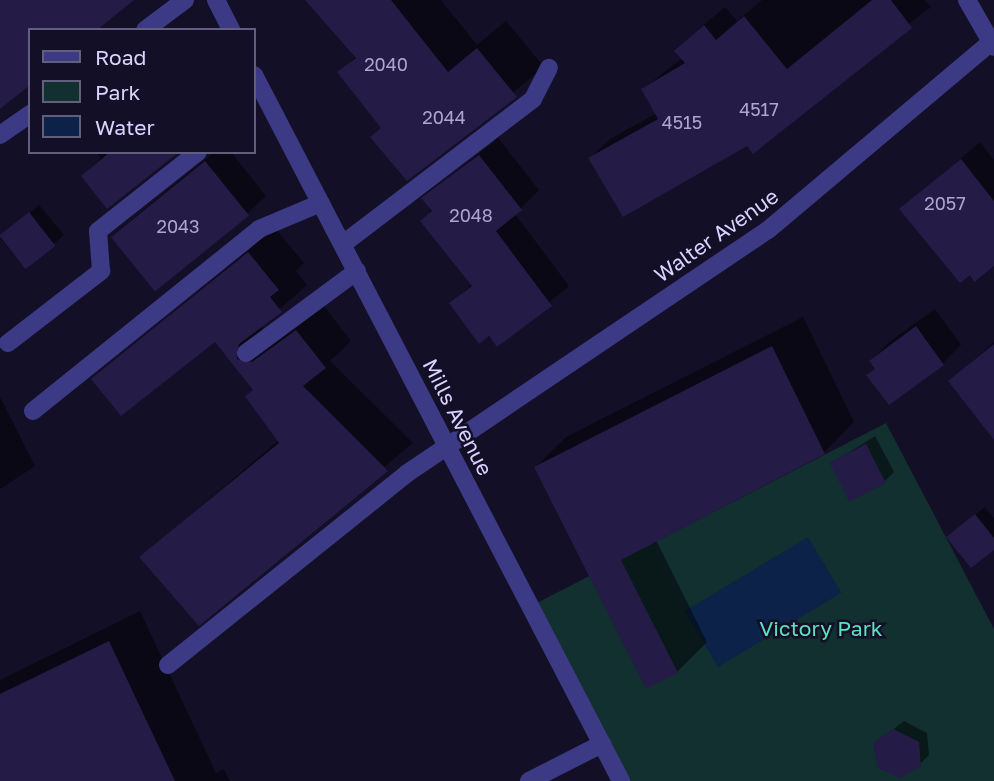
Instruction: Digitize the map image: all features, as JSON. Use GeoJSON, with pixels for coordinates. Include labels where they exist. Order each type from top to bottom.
{"type":"FeatureCollection","features":[{"type":"Feature","properties":{"kind":"street"},"geometry":{"type":"LineString","coordinates":[[148,28],[185,0]]}},
{"type":"Feature","properties":{"kind":"street"},"geometry":{"type":"LineString","coordinates":[[967,0],[993,43]]}},
{"type":"Feature","properties":{"kind":"street"},"geometry":{"type":"LineString","coordinates":[[221,2],[230,28]]}},
{"type":"Feature","properties":{"kind":"street","name":"Walter Avenue"},"geometry":{"type":"LineString","coordinates":[[168,665],[447,446],[768,230],[993,43]]}},
{"type":"Feature","properties":{"kind":"street"},"geometry":{"type":"LineString","coordinates":[[343,244],[524,107],[549,68]]}},
{"type":"Feature","properties":{"kind":"street","name":"Mills Avenue"},"geometry":{"type":"LineString","coordinates":[[256,84],[260,103],[343,244],[621,781]]}},
{"type":"Feature","properties":{"kind":"street"},"geometry":{"type":"LineString","coordinates":[[0,135],[28,115]]}},
{"type":"Feature","properties":{"kind":"street"},"geometry":{"type":"LineString","coordinates":[[8,343],[101,271],[98,231],[195,154]]}},
{"type":"Feature","properties":{"kind":"street"},"geometry":{"type":"LineString","coordinates":[[33,411],[260,229],[321,203]]}},
{"type":"Feature","properties":{"kind":"street"},"geometry":{"type":"LineString","coordinates":[[246,353],[357,271]]}},
{"type":"Feature","properties":{"kind":"street"},"geometry":{"type":"LineString","coordinates":[[529,781],[602,744]]}},
{"type":"Feature","properties":{"kind":"green space","name":"Victory Park"},"geometry":{"type":"Polygon","coordinates":[[[886,423],[994,629],[994,781],[621,781],[531,606],[886,423]]]}},
{"type":"Feature","properties":{"kind":"water"},"geometry":{"type":"Polygon","coordinates":[[[808,537],[841,593],[718,667],[685,611],[808,537]]]}},
{"type":"Feature","properties":{"kind":"building"},"geometry":{"type":"Polygon","coordinates":[[[0,0],[134,0],[99,28],[28,28],[28,87],[0,109],[0,0]]]}},
{"type":"Feature","properties":{"kind":"building"},"geometry":{"type":"Polygon","coordinates":[[[305,0],[391,0],[448,72],[477,48],[517,97],[407,181],[370,137],[381,128],[337,72],[356,58],[305,0]]]}},
{"type":"Feature","properties":{"kind":"building"},"geometry":{"type":"Polygon","coordinates":[[[872,0],[891,0],[912,28],[753,154],[747,146],[623,217],[588,158],[658,119],[641,89],[685,63],[674,51],[704,25],[716,40],[744,16],[787,69],[872,0]]]}},
{"type":"Feature","properties":{"kind":"building"},"geometry":{"type":"Polygon","coordinates":[[[108,154],[176,154],[107,209],[81,176],[108,154]]]}},
{"type":"Feature","properties":{"kind":"building"},"geometry":{"type":"Polygon","coordinates":[[[479,155],[522,210],[496,231],[552,306],[497,347],[489,336],[479,344],[449,303],[472,286],[420,221],[432,211],[421,198],[479,155]]]}},
{"type":"Feature","properties":{"kind":"building"},"geometry":{"type":"Polygon","coordinates":[[[961,159],[994,201],[994,266],[974,282],[970,275],[960,283],[899,209],[961,159]]]}},
{"type":"Feature","properties":{"kind":"building"},"geometry":{"type":"Polygon","coordinates":[[[205,161],[249,215],[155,292],[111,237],[205,161]]]}},
{"type":"Feature","properties":{"kind":"building"},"geometry":{"type":"Polygon","coordinates":[[[29,212],[55,246],[26,269],[0,235],[29,212]]]}},
{"type":"Feature","properties":{"kind":"building"},"geometry":{"type":"Polygon","coordinates":[[[248,252],[279,290],[270,297],[282,312],[239,344],[237,359],[252,362],[296,330],[326,368],[303,386],[388,471],[199,626],[139,557],[279,443],[245,396],[253,390],[215,342],[121,416],[91,379],[248,252]]]}},
{"type":"Feature","properties":{"kind":"building"},"geometry":{"type":"Polygon","coordinates":[[[916,326],[944,365],[889,405],[866,375],[875,369],[869,361],[916,326]]]}},
{"type":"Feature","properties":{"kind":"building"},"geometry":{"type":"Polygon","coordinates":[[[994,344],[994,440],[948,381],[994,344]]]}},
{"type":"Feature","properties":{"kind":"building"},"geometry":{"type":"Polygon","coordinates":[[[772,346],[825,454],[621,560],[678,673],[646,689],[534,467],[772,346]]]}},
{"type":"Feature","properties":{"kind":"building"},"geometry":{"type":"Polygon","coordinates":[[[866,444],[886,483],[849,502],[829,463],[866,444]]]}},
{"type":"Feature","properties":{"kind":"building"},"geometry":{"type":"Polygon","coordinates":[[[975,514],[994,538],[994,550],[971,568],[946,537],[975,514]]]}},
{"type":"Feature","properties":{"kind":"building"},"geometry":{"type":"Polygon","coordinates":[[[109,641],[175,781],[0,781],[0,694],[109,641]]]}},
{"type":"Feature","properties":{"kind":"building"},"geometry":{"type":"Polygon","coordinates":[[[893,729],[919,742],[921,766],[900,778],[878,768],[873,743],[893,729]]]}}]}
